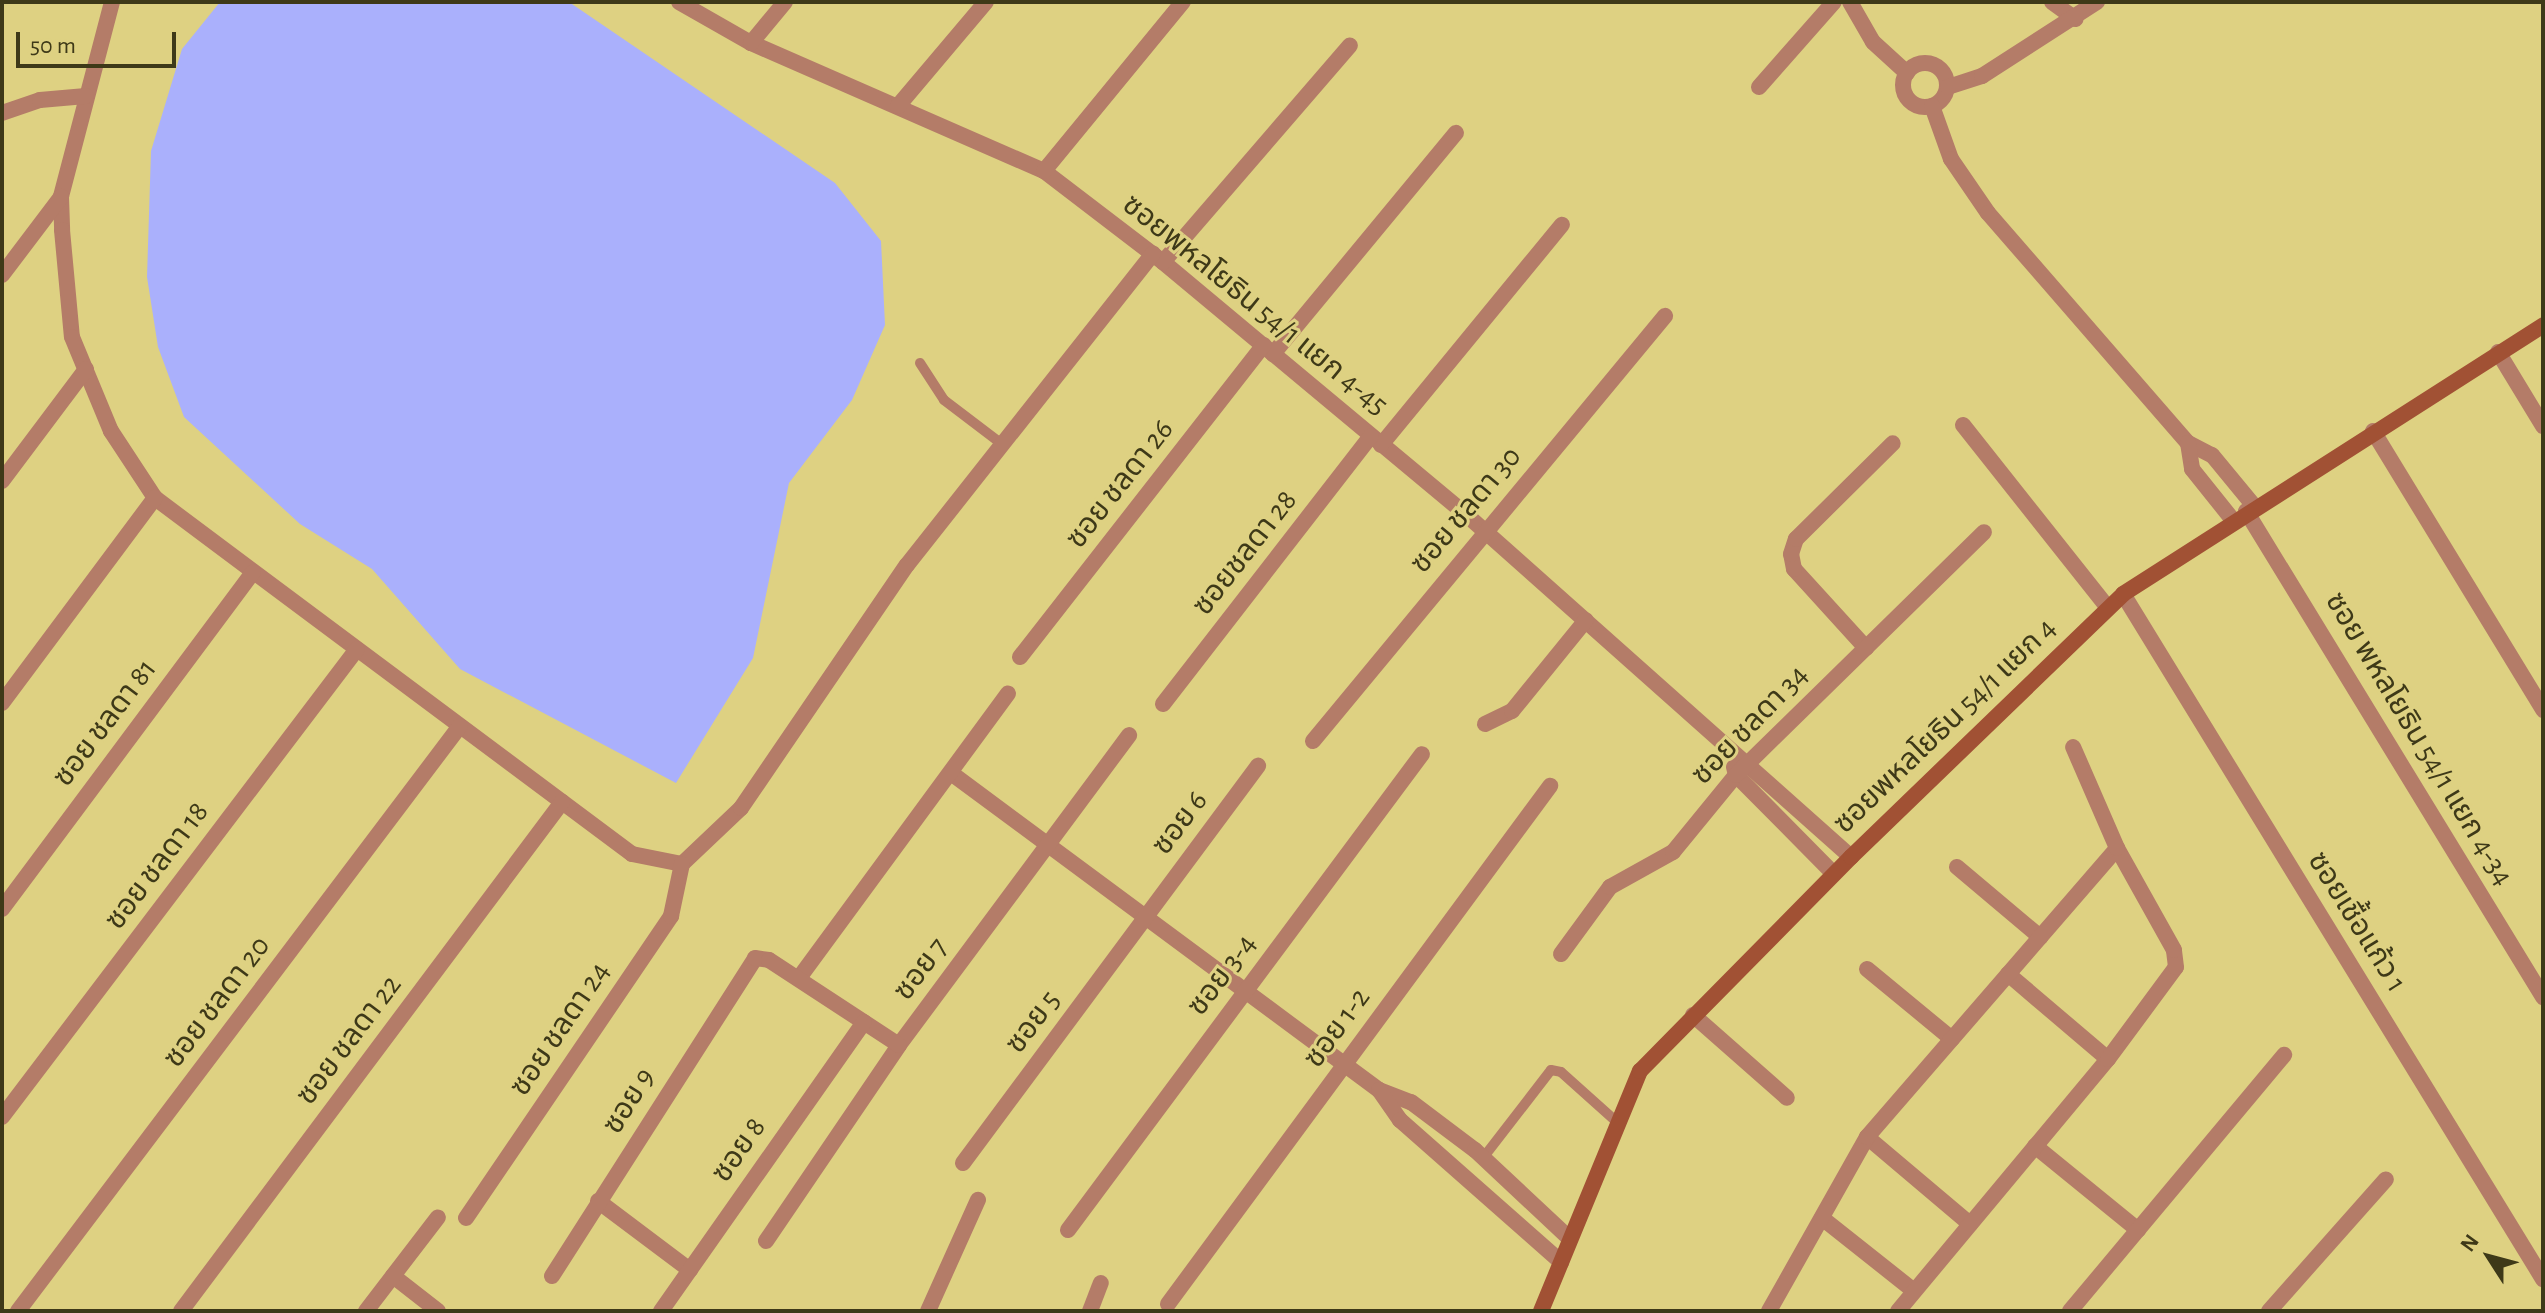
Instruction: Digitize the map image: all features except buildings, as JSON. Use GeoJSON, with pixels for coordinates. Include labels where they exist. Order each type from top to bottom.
{"type":"FeatureCollection","features":[{"type":"Feature","properties":{"kind":"street"},"geometry":{"type":"LineString","coordinates":[[112,2],[61,197],[72,337],[111,431],[155,498],[632,854],[682,864],[741,808],[907,565],[1003,445],[1158,258],[1350,45]]}},
{"type":"Feature","properties":{"kind":"street","name":"ซอยพหลโยธิน 54/1 แยก 4-45"},"geometry":{"type":"LineString","coordinates":[[679,2],[751,43],[1044,171],[1158,258],[1484,530],[1730,750],[1742,769]]}},
{"type":"Feature","properties":{"kind":"street"},"geometry":{"type":"LineString","coordinates":[[751,43],[785,2]]}},
{"type":"Feature","properties":{"kind":"street"},"geometry":{"type":"LineString","coordinates":[[898,106],[986,2]]}},
{"type":"Feature","properties":{"kind":"street"},"geometry":{"type":"LineString","coordinates":[[1044,171],[1183,2]]}},
{"type":"Feature","properties":{"kind":"street"},"geometry":{"type":"LineString","coordinates":[[1759,87],[1834,2]]}},
{"type":"Feature","properties":{"kind":"street"},"geometry":{"type":"LineString","coordinates":[[1850,2],[1873,42],[1907,73]]}},
{"type":"Feature","properties":{"kind":"street"},"geometry":{"type":"LineString","coordinates":[[2052,2],[2075,19]]}},
{"type":"Feature","properties":{"kind":"street"},"geometry":{"type":"LineString","coordinates":[[1948,87],[1944,72],[1933,63],[1918,64],[1907,73],[1905,95],[1917,106],[1932,106],[1948,87],[1982,76],[2097,2]]}},
{"type":"Feature","properties":{"kind":"street"},"geometry":{"type":"LineString","coordinates":[[2,113],[40,100],[86,96]]}},
{"type":"Feature","properties":{"kind":"street"},"geometry":{"type":"LineString","coordinates":[[1932,106],[1951,159],[1988,213],[2188,443],[2212,455],[2244,512]]}},
{"type":"Feature","properties":{"kind":"street","name":"ซอย ชลดา 26"},"geometry":{"type":"LineString","coordinates":[[1020,657],[1269,349],[1456,133]]}},
{"type":"Feature","properties":{"kind":"street"},"geometry":{"type":"LineString","coordinates":[[2,275],[61,197]]}},
{"type":"Feature","properties":{"kind":"street","name":"ซอยชลดา 28"},"geometry":{"type":"LineString","coordinates":[[1163,704],[1376,441],[1562,225]]}},
{"type":"Feature","properties":{"kind":"street","name":"ซอย ชลดา 30"},"geometry":{"type":"LineString","coordinates":[[1313,741],[1484,530],[1665,316]]}},
{"type":"Feature","properties":{"kind":"street","name":"ซอยพหลโยธิน 54/1 แยก 4"},"geometry":{"type":"LineString","coordinates":[[1541,1311],[1640,1071],[1851,857],[2123,594],[2244,512],[2543,325]]}},
{"type":"Feature","properties":{"kind":"street"},"geometry":{"type":"LineString","coordinates":[[2498,352],[2543,426]]}},
{"type":"Feature","properties":{"kind":"street"},"geometry":{"type":"LineString","coordinates":[[2,481],[86,369]]}},
{"type":"Feature","properties":{"kind":"street"},"geometry":{"type":"LineString","coordinates":[[1963,425],[2107,607]]}},
{"type":"Feature","properties":{"kind":"street"},"geometry":{"type":"LineString","coordinates":[[2373,431],[2543,710]]}},
{"type":"Feature","properties":{"kind":"street"},"geometry":{"type":"LineString","coordinates":[[1866,648],[1794,569],[1791,554],[1796,539],[1893,443]]}},
{"type":"Feature","properties":{"kind":"street"},"geometry":{"type":"LineString","coordinates":[[2188,443],[2192,469],[2244,512]]}},
{"type":"Feature","properties":{"kind":"street"},"geometry":{"type":"LineString","coordinates":[[2,703],[155,498]]}},
{"type":"Feature","properties":{"kind":"street","name":"ซอย พหลโยธิน 54/1 แยก 4-34"},"geometry":{"type":"LineString","coordinates":[[2244,512],[2543,997]]}},
{"type":"Feature","properties":{"kind":"street","name":"ซอย ชลดา 34"},"geometry":{"type":"LineString","coordinates":[[1561,954],[1610,887],[1673,852],[1742,769],[1984,532]]}},
{"type":"Feature","properties":{"kind":"street","name":"ซอย ชลดา 81"},"geometry":{"type":"LineString","coordinates":[[2,909],[253,572]]}},
{"type":"Feature","properties":{"kind":"street","name":"ซอยเชื้อแก้ว 1"},"geometry":{"type":"LineString","coordinates":[[2123,594],[2543,1279]]}},
{"type":"Feature","properties":{"kind":"street"},"geometry":{"type":"LineString","coordinates":[[1485,724],[1512,711],[1586,620]]}},
{"type":"Feature","properties":{"kind":"street","name":"ซอย ชลดา 18"},"geometry":{"type":"LineString","coordinates":[[2,1117],[357,649]]}},
{"type":"Feature","properties":{"kind":"street"},"geometry":{"type":"LineString","coordinates":[[899,1045],[799,978],[1008,694]]}},
{"type":"Feature","properties":{"kind":"street","name":"ซอย ชลดา 20"},"geometry":{"type":"LineString","coordinates":[[18,1311],[460,726]]}},
{"type":"Feature","properties":{"kind":"street","name":"ซอย 7"},"geometry":{"type":"LineString","coordinates":[[766,1241],[899,1045],[1129,735]]}},
{"type":"Feature","properties":{"kind":"street"},"geometry":{"type":"LineString","coordinates":[[1903,1309],[1914,1291],[2108,1059],[2176,967],[2174,950],[2117,848],[2073,747]]}},
{"type":"Feature","properties":{"kind":"street","name":"ซอย 3-4"},"geometry":{"type":"LineString","coordinates":[[1068,1230],[1422,754]]}},
{"type":"Feature","properties":{"kind":"street","name":"ซอย 6"},"geometry":{"type":"LineString","coordinates":[[1147,915],[1258,766]]}},
{"type":"Feature","properties":{"kind":"street"},"geometry":{"type":"LineString","coordinates":[[1742,769],[1851,857]]}},
{"type":"Feature","properties":{"kind":"street"},"geometry":{"type":"LineString","coordinates":[[1742,769],[1834,874]]}},
{"type":"Feature","properties":{"kind":"street"},"geometry":{"type":"LineString","coordinates":[[951,773],[1147,915],[1379,1090],[1411,1102],[1483,1158],[1570,1239]]}},
{"type":"Feature","properties":{"kind":"street","name":"ซอย 1-2"},"geometry":{"type":"LineString","coordinates":[[1168,1304],[1550,786]]}},
{"type":"Feature","properties":{"kind":"street","name":"ซอย ชลดา 22"},"geometry":{"type":"LineString","coordinates":[[181,1311],[562,802]]}},
{"type":"Feature","properties":{"kind":"street"},"geometry":{"type":"LineString","coordinates":[[1769,1311],[1867,1137],[2117,848]]}},
{"type":"Feature","properties":{"kind":"street","name":"ซอย ชลดา 24"},"geometry":{"type":"LineString","coordinates":[[466,1218],[671,916],[682,864]]}},
{"type":"Feature","properties":{"kind":"street"},"geometry":{"type":"LineString","coordinates":[[1957,867],[2040,937]]}},
{"type":"Feature","properties":{"kind":"street","name":"ซอย 5"},"geometry":{"type":"LineString","coordinates":[[963,1163],[1147,915]]}},
{"type":"Feature","properties":{"kind":"street","name":"ซอย 9"},"geometry":{"type":"LineString","coordinates":[[552,1276],[755,958],[769,960],[799,978]]}},
{"type":"Feature","properties":{"kind":"street"},"geometry":{"type":"LineString","coordinates":[[1867,969],[1952,1039]]}},
{"type":"Feature","properties":{"kind":"street"},"geometry":{"type":"LineString","coordinates":[[2008,974],[2108,1059]]}},
{"type":"Feature","properties":{"kind":"street"},"geometry":{"type":"LineString","coordinates":[[1693,1015],[1787,1098]]}},
{"type":"Feature","properties":{"kind":"street","name":"ซอย 8"},"geometry":{"type":"LineString","coordinates":[[661,1311],[864,1022]]}},
{"type":"Feature","properties":{"kind":"street"},"geometry":{"type":"LineString","coordinates":[[2070,1311],[2284,1055]]}},
{"type":"Feature","properties":{"kind":"street"},"geometry":{"type":"LineString","coordinates":[[1379,1090],[1400,1120],[1561,1262]]}},
{"type":"Feature","properties":{"kind":"street"},"geometry":{"type":"LineString","coordinates":[[1867,1137],[1970,1224]]}},
{"type":"Feature","properties":{"kind":"street"},"geometry":{"type":"LineString","coordinates":[[2035,1146],[2138,1230]]}},
{"type":"Feature","properties":{"kind":"street"},"geometry":{"type":"LineString","coordinates":[[2269,1311],[2386,1179]]}},
{"type":"Feature","properties":{"kind":"street"},"geometry":{"type":"LineString","coordinates":[[928,1311],[978,1200]]}},
{"type":"Feature","properties":{"kind":"street"},"geometry":{"type":"LineString","coordinates":[[598,1201],[690,1270]]}},
{"type":"Feature","properties":{"kind":"street"},"geometry":{"type":"LineString","coordinates":[[366,1311],[438,1217]]}},
{"type":"Feature","properties":{"kind":"street"},"geometry":{"type":"LineString","coordinates":[[1822,1218],[1914,1291]]}},
{"type":"Feature","properties":{"kind":"street"},"geometry":{"type":"LineString","coordinates":[[393,1276],[438,1311]]}},
{"type":"Feature","properties":{"kind":"street"},"geometry":{"type":"LineString","coordinates":[[1090,1311],[1101,1283]]}},
{"type":"Feature","properties":{"kind":"lane"},"geometry":{"type":"LineString","coordinates":[[920,363],[944,400],[1003,445]]}},
{"type":"Feature","properties":{"kind":"lane"},"geometry":{"type":"LineString","coordinates":[[1483,1158],[1551,1070],[1561,1072],[1618,1123]]}},
{"type":"Feature","properties":{"kind":"water"},"geometry":{"type":"Polygon","coordinates":[[[220,2],[569,2],[835,183],[881,241],[885,325],[852,400],[789,483],[753,658],[676,783],[460,669],[372,569],[300,524],[184,417],[158,347],[147,277],[151,151],[182,49],[220,2]]]}}]}
